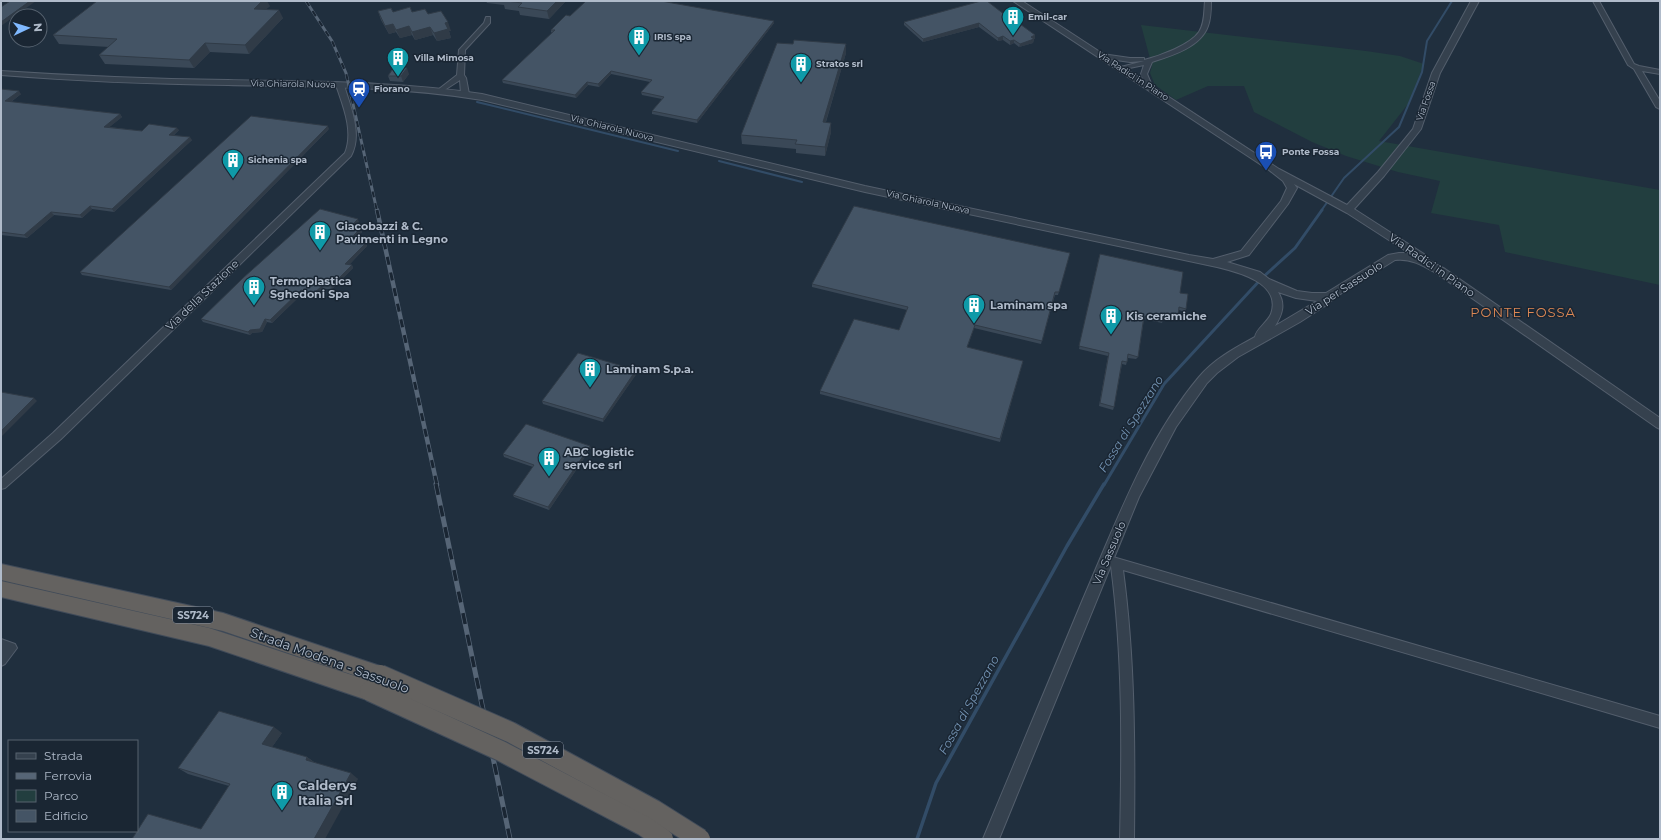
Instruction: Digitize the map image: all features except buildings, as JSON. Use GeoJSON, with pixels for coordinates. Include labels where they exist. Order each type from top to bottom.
{"type":"FeatureCollection","features":[{"type":"Feature","properties":{"kind":"highway","name":"Strada Modena - Sassuolo"},"geometry":{"type":"LineString","coordinates":[[1,572],[223,622],[375,683],[510,732],[654,810],[700,839]]}},
{"type":"Feature","properties":{"kind":"highway","name":"Strada Modena - Sassuolo"},"geometry":{"type":"LineString","coordinates":[[1,589],[209,636],[375,683],[644,826],[663,839]]}},
{"type":"Feature","properties":{"kind":"street","name":"Via Radici in Piano"},"geometry":{"type":"LineString","coordinates":[[1017,1],[1276,171],[1383,231],[1660,424]]}},
{"type":"Feature","properties":{"kind":"street"},"geometry":{"type":"LineString","coordinates":[[1120,68],[1131,67],[1152,60],[1188,45],[1200,36],[1205,27],[1208,1]]}},
{"type":"Feature","properties":{"kind":"street","name":"Via Fossa"},"geometry":{"type":"LineString","coordinates":[[1347,210],[1381,174],[1417,129],[1436,73],[1475,1]]}},
{"type":"Feature","properties":{"kind":"street"},"geometry":{"type":"LineString","coordinates":[[1596,1],[1631,65],[1637,68],[1660,72]]}},
{"type":"Feature","properties":{"kind":"street"},"geometry":{"type":"LineString","coordinates":[[465,94],[463,78],[460,76],[462,50],[487,23],[488,18]]}},
{"type":"Feature","properties":{"kind":"street"},"geometry":{"type":"LineString","coordinates":[[1102,56],[1130,60],[1152,60]]}},
{"type":"Feature","properties":{"kind":"street"},"geometry":{"type":"LineString","coordinates":[[1120,68],[1130,60]]}},
{"type":"Feature","properties":{"kind":"street"},"geometry":{"type":"LineString","coordinates":[[1148,86],[1144,74],[1152,60]]}},
{"type":"Feature","properties":{"kind":"street"},"geometry":{"type":"LineString","coordinates":[[1637,68],[1660,107]]}},
{"type":"Feature","properties":{"kind":"street","name":"Via Ghiarola Nuova"},"geometry":{"type":"LineString","coordinates":[[1,73],[95,80],[340,85],[441,90],[465,94],[865,189],[1248,270]]}},
{"type":"Feature","properties":{"kind":"street"},"geometry":{"type":"LineString","coordinates":[[441,90],[460,76]]}},
{"type":"Feature","properties":{"kind":"street","name":"Via della Stazione"},"geometry":{"type":"LineString","coordinates":[[1,485],[58,436],[348,154],[352,148],[353,136],[340,85]]}},
{"type":"Feature","properties":{"kind":"street"},"geometry":{"type":"LineString","coordinates":[[1214,262],[1245,253],[1285,202],[1292,186],[1276,171]]}},
{"type":"Feature","properties":{"kind":"street"},"geometry":{"type":"LineString","coordinates":[[1285,202],[1301,194],[1318,195]]}},
{"type":"Feature","properties":{"kind":"street"},"geometry":{"type":"LineString","coordinates":[[1383,231],[1391,241],[1392,257],[1401,255],[1410,256],[1419,259],[1441,272]]}},
{"type":"Feature","properties":{"kind":"street"},"geometry":{"type":"LineString","coordinates":[[1245,253],[1244,262],[1248,270],[1268,284],[1293,295],[1316,298],[1330,296]]}},
{"type":"Feature","properties":{"kind":"street","name":"Via per Sassuolo"},"geometry":{"type":"LineString","coordinates":[[1296,319],[1392,257]]}},
{"type":"Feature","properties":{"kind":"street"},"geometry":{"type":"LineString","coordinates":[[1256,340],[1270,326],[1277,312],[1276,300],[1268,284]]}},
{"type":"Feature","properties":{"kind":"street","name":"Via Sassuolo"},"geometry":{"type":"LineString","coordinates":[[990,839],[1111,562],[1136,490],[1172,424],[1203,380],[1213,370],[1256,340],[1296,319]]}},
{"type":"Feature","properties":{"kind":"street"},"geometry":{"type":"LineString","coordinates":[[1111,562],[1660,722]]}},
{"type":"Feature","properties":{"kind":"street"},"geometry":{"type":"LineString","coordinates":[[1111,562],[1121,594],[1126,671],[1129,768],[1126,839]]}},
{"type":"Feature","properties":{"kind":"street"},"geometry":{"type":"LineString","coordinates":[[1,645],[11,648],[1,660]]}},
{"type":"Feature","properties":{"kind":"green space"},"geometry":{"type":"Polygon","coordinates":[[[1141,25],[1366,51],[1400,56],[1424,64],[1408,104],[1379,141],[1660,190],[1660,285],[1505,252],[1499,225],[1431,213],[1440,181],[1398,172],[1346,156],[1312,142],[1254,112],[1244,86],[1208,86],[1176,100],[1155,85],[1150,73],[1152,66],[1141,25]]]}},
{"type":"Feature","properties":{"kind":"waterway","name":"Fossa di Spezzano"},"geometry":{"type":"LineString","coordinates":[[1321,211],[1344,178],[1399,127],[1422,72],[1427,41],[1452,1]]}},
{"type":"Feature","properties":{"kind":"waterway"},"geometry":{"type":"LineString","coordinates":[[477,102],[678,151]]}},
{"type":"Feature","properties":{"kind":"waterway"},"geometry":{"type":"LineString","coordinates":[[719,161],[802,182]]}},
{"type":"Feature","properties":{"kind":"waterway","name":"Fossa di Spezzano"},"geometry":{"type":"LineString","coordinates":[[1104,485],[1164,384],[1262,278],[1295,248],[1322,210]]}},
{"type":"Feature","properties":{"kind":"waterway","name":"Fossa di Spezzano"},"geometry":{"type":"LineString","coordinates":[[917,839],[936,783],[1067,546],[1104,484]]}},
{"type":"Feature","properties":{"kind":"railway"},"geometry":{"type":"LineString","coordinates":[[306,1],[332,41],[346,73],[377,211]]}},
{"type":"Feature","properties":{"kind":"railway"},"geometry":{"type":"LineString","coordinates":[[377,210],[437,485]]}},
{"type":"Feature","properties":{"kind":"railway"},"geometry":{"type":"LineString","coordinates":[[436,484],[510,839]]}},
{"type":"Feature","properties":{"kind":"place","name":"Emil-car"},"geometry":{"type":"Point","coordinates":[1013,36]}},
{"type":"Feature","properties":{"kind":"place","name":"IRIS spa"},"geometry":{"type":"Point","coordinates":[639,56]}},
{"type":"Feature","properties":{"kind":"place","name":"Villa Mimosa"},"geometry":{"type":"Point","coordinates":[398,78]}},
{"type":"Feature","properties":{"kind":"place","name":"Stratos srl"},"geometry":{"type":"Point","coordinates":[801,84]}},
{"type":"Feature","properties":{"kind":"place","name":"Fiorano"},"geometry":{"type":"Point","coordinates":[359,108]}},
{"type":"Feature","properties":{"kind":"place","name":"Ponte Fossa"},"geometry":{"type":"Point","coordinates":[1266,172]}},
{"type":"Feature","properties":{"kind":"place","name":"Sichenia spa"},"geometry":{"type":"Point","coordinates":[233,180]}},
{"type":"Feature","properties":{"kind":"place","name":"Giacobazzi & C. Pavimenti in Legno"},"geometry":{"type":"Point","coordinates":[320,252]}},
{"type":"Feature","properties":{"kind":"place","name":"Termoplastica Sghedoni Spa"},"geometry":{"type":"Point","coordinates":[254,306]}},
{"type":"Feature","properties":{"kind":"place","name":"Laminam spa"},"geometry":{"type":"Point","coordinates":[974,324]}},
{"type":"Feature","properties":{"kind":"place","name":"Kis ceramiche"},"geometry":{"type":"Point","coordinates":[1111,336]}},
{"type":"Feature","properties":{"kind":"place","name":"Laminam S.p.a."},"geometry":{"type":"Point","coordinates":[590,388]}},
{"type":"Feature","properties":{"kind":"place","name":"ABC logistic service srl"},"geometry":{"type":"Point","coordinates":[549,478]}},
{"type":"Feature","properties":{"kind":"place","name":"Calderys Italia Srl"},"geometry":{"type":"Point","coordinates":[282,812]}},
{"type":"Feature","properties":{"kind":"district","name":"PONTE FOSSA"},"geometry":{"type":"Point","coordinates":[1523,312]}}]}
